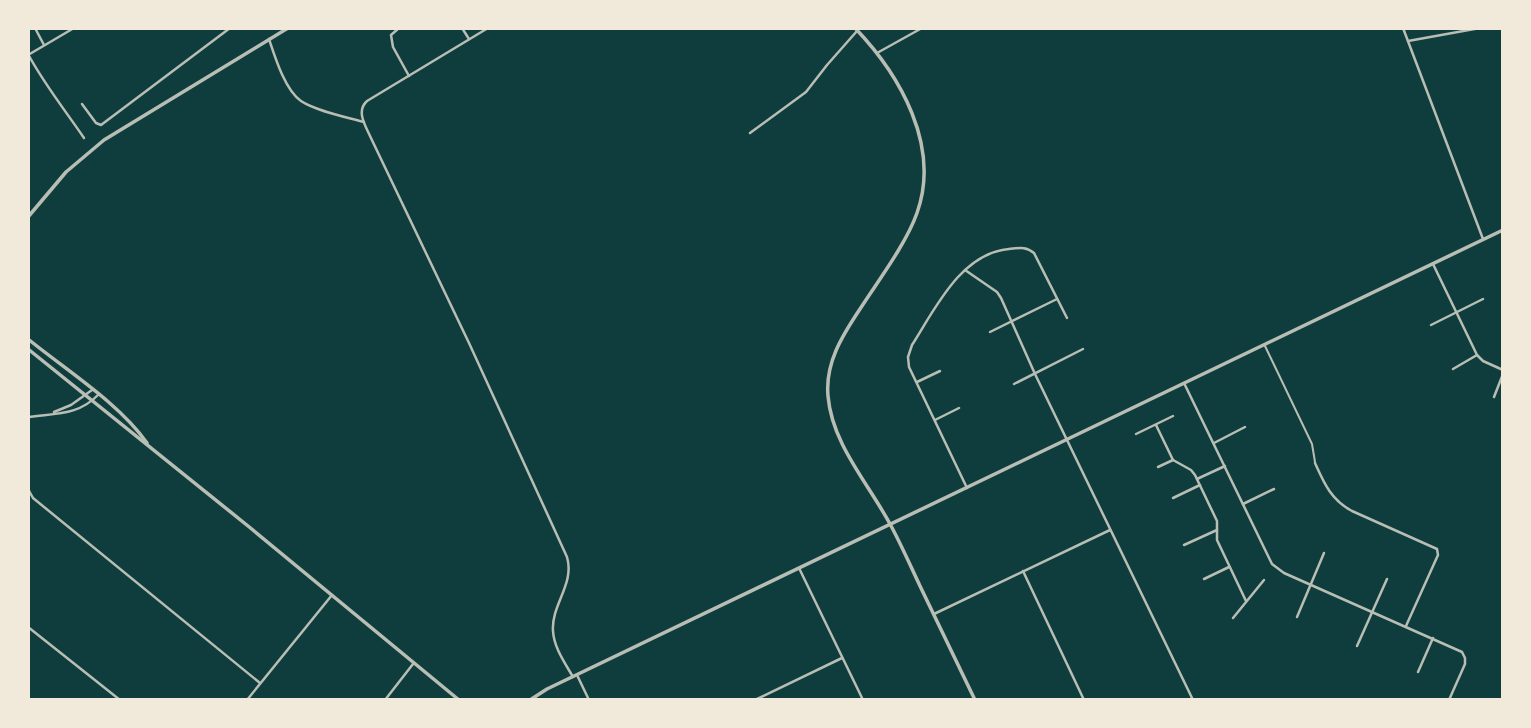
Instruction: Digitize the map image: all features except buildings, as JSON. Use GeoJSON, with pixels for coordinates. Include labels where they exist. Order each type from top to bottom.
{"type":"FeatureCollection","features":[{"type":"Feature","properties":{"kind":"street"},"geometry":{"type":"LineString","coordinates":[[35,28],[44,45]]}},
{"type":"Feature","properties":{"kind":"street"},"geometry":{"type":"LineString","coordinates":[[74,28],[28,55],[42,80],[84,138]]}},
{"type":"Feature","properties":{"kind":"street"},"geometry":{"type":"LineString","coordinates":[[82,104],[96,123],[102,125],[230,28]]}},
{"type":"Feature","properties":{"kind":"street"},"geometry":{"type":"LineString","coordinates":[[28,216],[66,172],[104,140],[288,28]]}},
{"type":"Feature","properties":{"kind":"street"},"geometry":{"type":"LineString","coordinates":[[399,28],[391,35],[391,42],[409,76]]}},
{"type":"Feature","properties":{"kind":"street"},"geometry":{"type":"LineString","coordinates":[[462,28],[469,40]]}},
{"type":"Feature","properties":{"kind":"street"},"geometry":{"type":"LineString","coordinates":[[488,28],[364,103],[361,111],[566,557],[569,567],[568,583],[555,616],[553,632],[558,650],[589,700]]}},
{"type":"Feature","properties":{"kind":"street"},"geometry":{"type":"LineString","coordinates":[[877,53],[922,28]]}},
{"type":"Feature","properties":{"kind":"street"},"geometry":{"type":"LineString","coordinates":[[1403,28],[1483,239]]}},
{"type":"Feature","properties":{"kind":"street"},"geometry":{"type":"LineString","coordinates":[[1408,41],[1480,28]]}},
{"type":"Feature","properties":{"kind":"street"},"geometry":{"type":"LineString","coordinates":[[751,134],[806,92],[856,29],[877,53],[916,122],[924,152],[923,192],[917,214],[835,350],[829,373],[828,394],[831,417],[838,436],[890,524],[975,700]]}},
{"type":"Feature","properties":{"kind":"street"},"geometry":{"type":"LineString","coordinates":[[269,39],[285,79],[301,101],[364,122]]}},
{"type":"Feature","properties":{"kind":"street"},"geometry":{"type":"LineString","coordinates":[[530,700],[1067,438],[1503,230]]}},
{"type":"Feature","properties":{"kind":"street"},"geometry":{"type":"LineString","coordinates":[[967,488],[909,366],[909,351],[957,277],[990,252],[1027,248],[1034,253],[1067,318]]}},
{"type":"Feature","properties":{"kind":"street"},"geometry":{"type":"LineString","coordinates":[[1433,264],[1477,355],[1503,372],[1493,397]]}},
{"type":"Feature","properties":{"kind":"street"},"geometry":{"type":"LineString","coordinates":[[965,270],[997,292],[1193,700]]}},
{"type":"Feature","properties":{"kind":"street"},"geometry":{"type":"LineString","coordinates":[[990,332],[1057,299]]}},
{"type":"Feature","properties":{"kind":"street"},"geometry":{"type":"LineString","coordinates":[[1431,325],[1483,299]]}},
{"type":"Feature","properties":{"kind":"street"},"geometry":{"type":"LineString","coordinates":[[28,339],[99,394],[148,445]]}},
{"type":"Feature","properties":{"kind":"street"},"geometry":{"type":"LineString","coordinates":[[28,349],[459,700]]}},
{"type":"Feature","properties":{"kind":"street"},"geometry":{"type":"LineString","coordinates":[[1014,384],[1083,349]]}},
{"type":"Feature","properties":{"kind":"street"},"geometry":{"type":"LineString","coordinates":[[1453,369],[1477,355]]}},
{"type":"Feature","properties":{"kind":"street"},"geometry":{"type":"LineString","coordinates":[[917,382],[940,371]]}},
{"type":"Feature","properties":{"kind":"street"},"geometry":{"type":"LineString","coordinates":[[1184,383],[1272,564],[1280,571],[1462,652],[1465,658],[1463,668],[1449,700]]}},
{"type":"Feature","properties":{"kind":"street"},"geometry":{"type":"LineString","coordinates":[[51,414],[71,405],[92,390]]}},
{"type":"Feature","properties":{"kind":"street"},"geometry":{"type":"LineString","coordinates":[[28,417],[76,411],[99,394]]}},
{"type":"Feature","properties":{"kind":"street"},"geometry":{"type":"LineString","coordinates":[[935,420],[959,408]]}},
{"type":"Feature","properties":{"kind":"street"},"geometry":{"type":"LineString","coordinates":[[1136,434],[1173,416]]}},
{"type":"Feature","properties":{"kind":"street"},"geometry":{"type":"LineString","coordinates":[[1156,425],[1173,460],[1191,470],[1197,479],[1217,521],[1216,540],[1246,601]]}},
{"type":"Feature","properties":{"kind":"street"},"geometry":{"type":"LineString","coordinates":[[1214,443],[1245,428]]}},
{"type":"Feature","properties":{"kind":"street"},"geometry":{"type":"LineString","coordinates":[[1158,467],[1173,460]]}},
{"type":"Feature","properties":{"kind":"street"},"geometry":{"type":"LineString","coordinates":[[1315,463],[1326,488],[1340,504],[1435,547],[1438,551],[1406,626]]}},
{"type":"Feature","properties":{"kind":"street"},"geometry":{"type":"LineString","coordinates":[[1197,479],[1225,466]]}},
{"type":"Feature","properties":{"kind":"street"},"geometry":{"type":"LineString","coordinates":[[1173,498],[1200,485]]}},
{"type":"Feature","properties":{"kind":"street"},"geometry":{"type":"LineString","coordinates":[[28,489],[33,498],[260,683]]}},
{"type":"Feature","properties":{"kind":"street"},"geometry":{"type":"LineString","coordinates":[[1243,504],[1274,489]]}},
{"type":"Feature","properties":{"kind":"street"},"geometry":{"type":"LineString","coordinates":[[934,614],[1110,530]]}},
{"type":"Feature","properties":{"kind":"street"},"geometry":{"type":"LineString","coordinates":[[1184,545],[1217,530]]}},
{"type":"Feature","properties":{"kind":"street"},"geometry":{"type":"LineString","coordinates":[[1297,617],[1324,554]]}},
{"type":"Feature","properties":{"kind":"street"},"geometry":{"type":"LineString","coordinates":[[1204,579],[1229,567]]}},
{"type":"Feature","properties":{"kind":"street"},"geometry":{"type":"LineString","coordinates":[[799,568],[863,700]]}},
{"type":"Feature","properties":{"kind":"street"},"geometry":{"type":"LineString","coordinates":[[1023,571],[1084,700]]}},
{"type":"Feature","properties":{"kind":"street"},"geometry":{"type":"LineString","coordinates":[[1357,646],[1387,579]]}},
{"type":"Feature","properties":{"kind":"street"},"geometry":{"type":"LineString","coordinates":[[1233,618],[1264,580]]}},
{"type":"Feature","properties":{"kind":"street"},"geometry":{"type":"LineString","coordinates":[[247,700],[332,595]]}},
{"type":"Feature","properties":{"kind":"street"},"geometry":{"type":"LineString","coordinates":[[28,627],[120,700]]}},
{"type":"Feature","properties":{"kind":"street"},"geometry":{"type":"LineString","coordinates":[[1418,673],[1433,638]]}},
{"type":"Feature","properties":{"kind":"street"},"geometry":{"type":"LineString","coordinates":[[755,700],[842,658]]}},
{"type":"Feature","properties":{"kind":"street"},"geometry":{"type":"LineString","coordinates":[[385,700],[414,664]]}},
{"type":"Feature","properties":{"kind":"street"},"geometry":{"type":"LineString","coordinates":[[108,700],[113,694]]}},
{"type":"Feature","properties":{"kind":"street"},"geometry":{"type":"LineString","coordinates":[[1234,700],[1250,700]]}},
{"type":"Feature","properties":{"kind":"lane"},"geometry":{"type":"LineString","coordinates":[[1264,345],[1312,444],[1315,463]]}}]}
